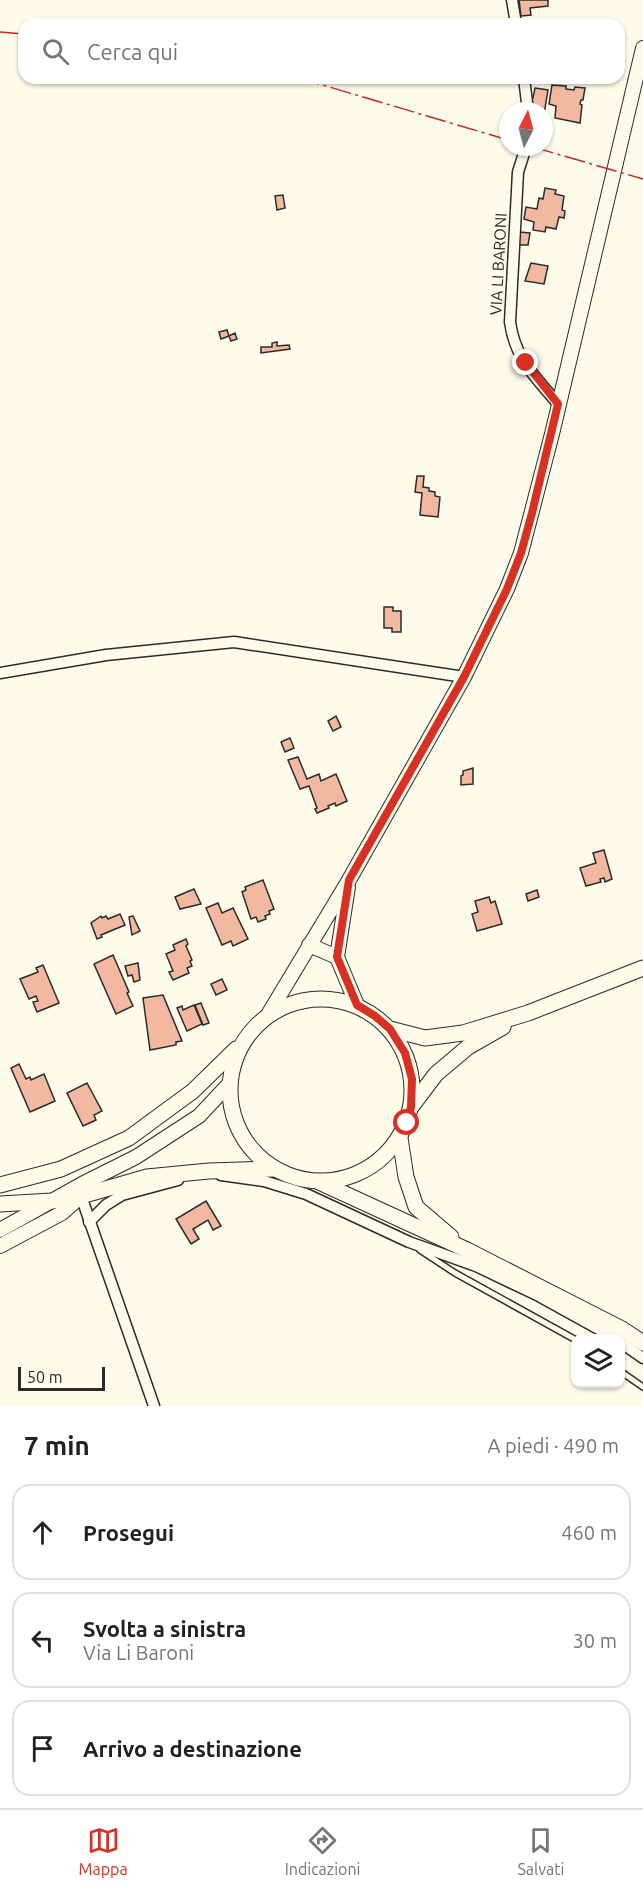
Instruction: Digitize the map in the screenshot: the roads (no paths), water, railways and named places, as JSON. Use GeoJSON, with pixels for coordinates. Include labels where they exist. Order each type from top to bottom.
{"type":"FeatureCollection","features":[{"type":"Feature","properties":{"kind":"main road"},"geometry":{"type":"LineString","coordinates":[[390,1029],[425,1038],[463,1033],[528,1013],[643,968]]}},
{"type":"Feature","properties":{"kind":"main road"},"geometry":{"type":"LineString","coordinates":[[0,1185],[61,1169],[129,1138],[193,1091],[269,1013],[297,1001],[328,998],[357,1005],[390,1029],[405,1053],[412,1079],[411,1107],[400,1138],[378,1162],[350,1177],[319,1182]]}},
{"type":"Feature","properties":{"kind":"main road"},"geometry":{"type":"LineString","coordinates":[[411,1107],[436,1074],[468,1047],[528,1013]]}},
{"type":"Feature","properties":{"kind":"main road"},"geometry":{"type":"LineString","coordinates":[[240,1045],[232,1064],[229,1084],[231,1109],[239,1133],[254,1153],[274,1169],[296,1178],[319,1182],[467,1250],[622,1329],[643,1343]]}},
{"type":"Feature","properties":{"kind":"main road"},"geometry":{"type":"LineString","coordinates":[[400,1138],[406,1176],[416,1207],[467,1250]]}},
{"type":"Feature","properties":{"kind":"main road"},"geometry":{"type":"LineString","coordinates":[[0,1204],[52,1201],[81,1196],[147,1177],[209,1171],[274,1169]]}},
{"type":"Feature","properties":{"kind":"street"},"geometry":{"type":"LineString","coordinates":[[512,0],[515,18]]}},
{"type":"Feature","properties":{"kind":"street"},"geometry":{"type":"LineString","coordinates":[[269,1013],[349,880],[464,677],[507,589],[521,553],[643,48]]}},
{"type":"Feature","properties":{"kind":"street"},"geometry":{"type":"LineString","coordinates":[[525,84],[527,102]]}},
{"type":"Feature","properties":{"kind":"street","name":"VIA LI BARONI"},"geometry":{"type":"LineString","coordinates":[[523,156],[518,172],[510,322],[512,339],[517,351],[558,404]]}},
{"type":"Feature","properties":{"kind":"street"},"geometry":{"type":"LineString","coordinates":[[0,673],[106,655],[234,642],[464,677]]}},
{"type":"Feature","properties":{"kind":"street"},"geometry":{"type":"LineString","coordinates":[[349,880],[337,957],[357,1005]]}},
{"type":"Feature","properties":{"kind":"street"},"geometry":{"type":"LineString","coordinates":[[309,945],[337,957]]}},
{"type":"Feature","properties":{"kind":"street"},"geometry":{"type":"LineString","coordinates":[[0,1230],[136,1157],[199,1116],[229,1084]]}},
{"type":"Feature","properties":{"kind":"street"},"geometry":{"type":"LineString","coordinates":[[88,1222],[106,1205],[122,1195],[171,1181],[190,1179],[209,1171],[226,1177],[264,1181],[306,1194],[409,1242],[476,1266],[539,1296],[608,1334]]}},
{"type":"Feature","properties":{"kind":"street"},"geometry":{"type":"LineString","coordinates":[[0,1246],[62,1213],[81,1196],[88,1222],[154,1406]]}},
{"type":"Feature","properties":{"kind":"street"},"geometry":{"type":"LineString","coordinates":[[625,1345],[643,1358]]}},
{"type":"Feature","properties":{"kind":"lane"},"geometry":{"type":"LineString","coordinates":[[409,1242],[455,1273],[571,1337]]}},
{"type":"Feature","properties":{"kind":"lane"},"geometry":{"type":"LineString","coordinates":[[625,1374],[643,1387]]}}]}
